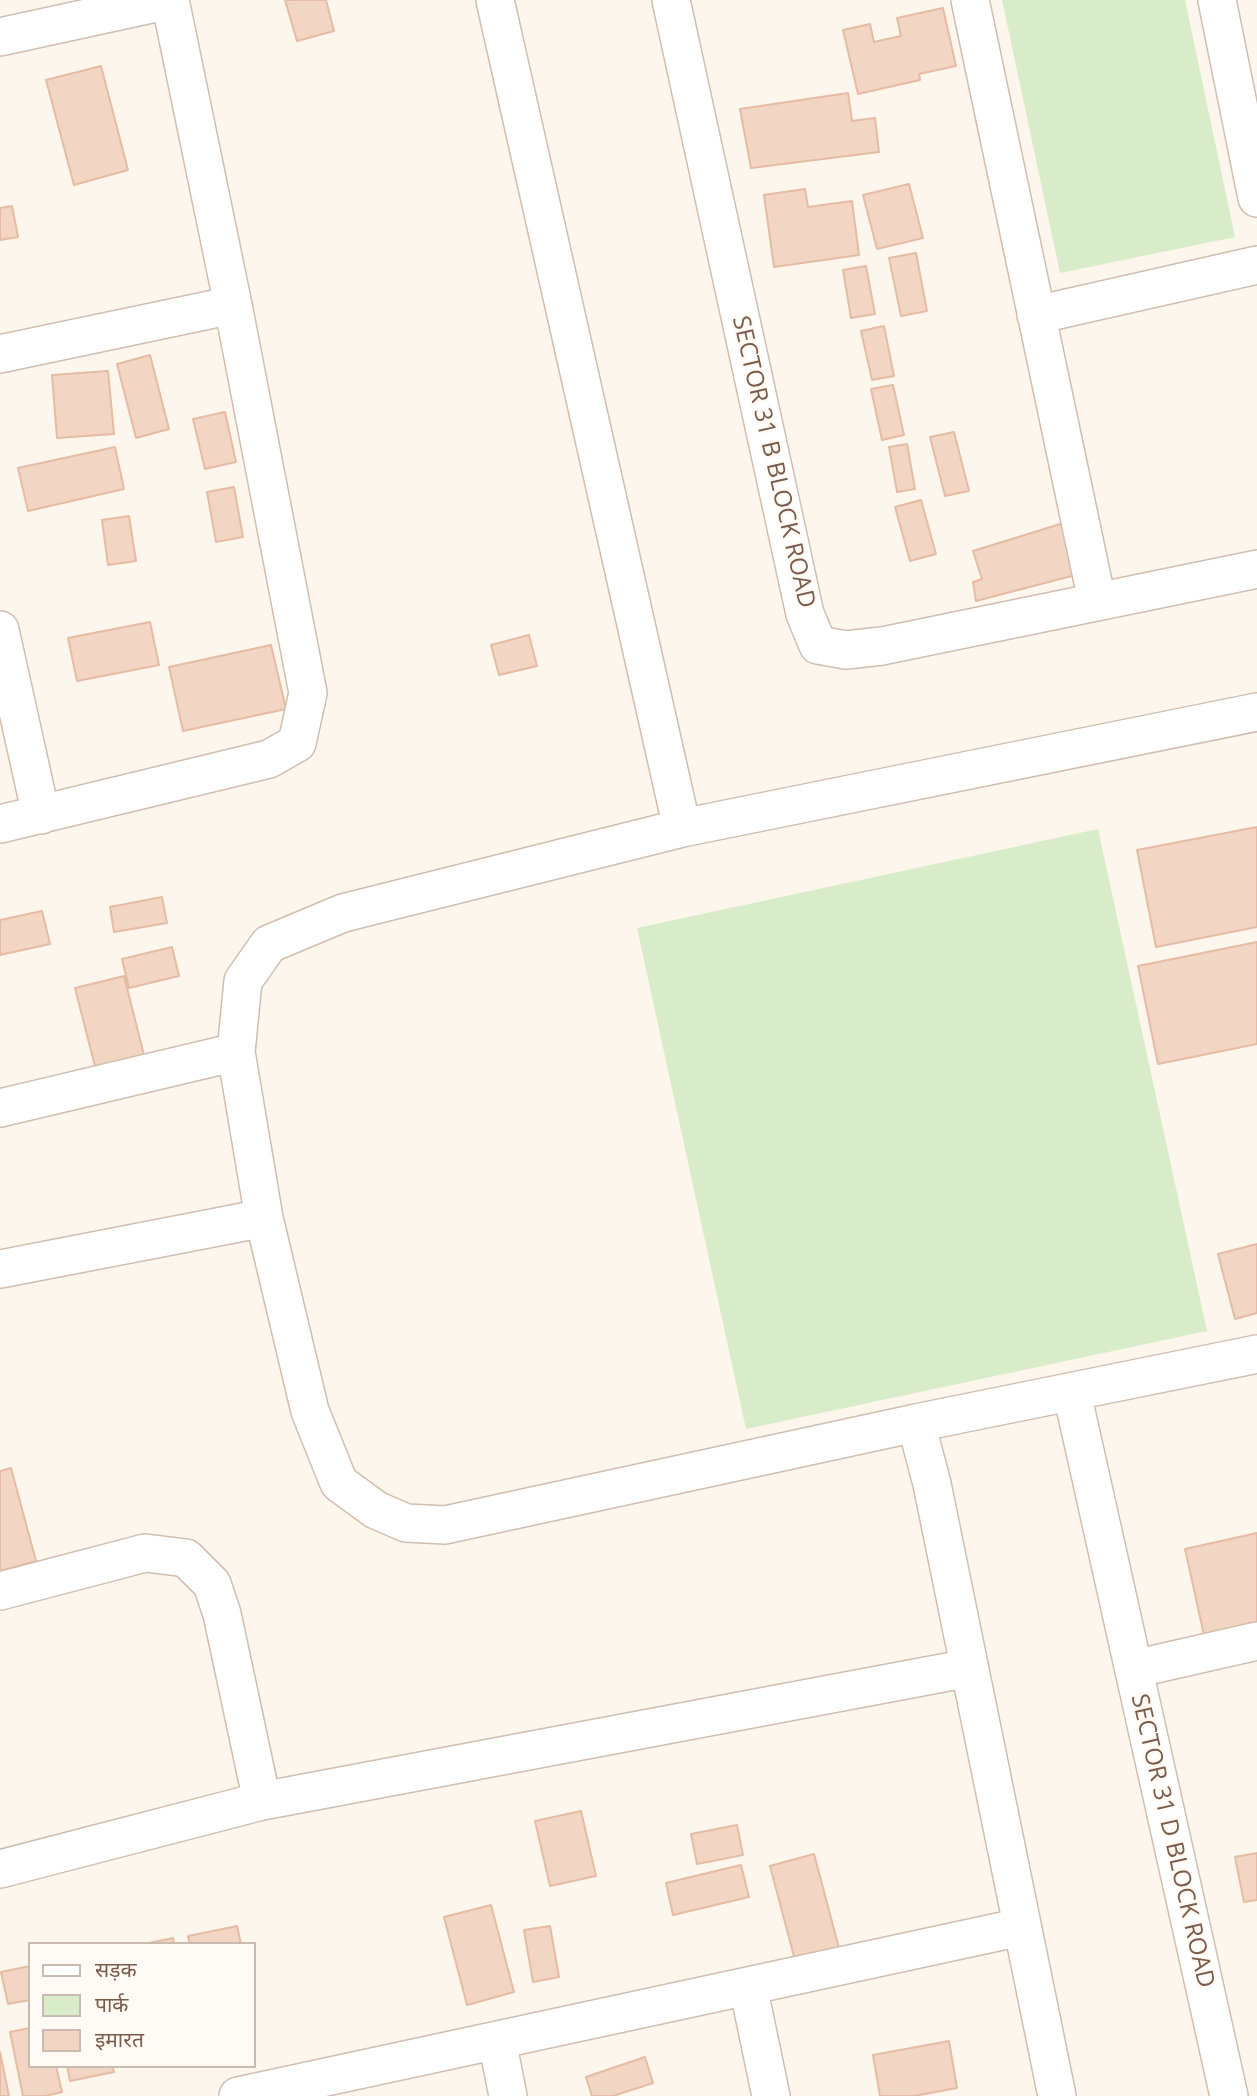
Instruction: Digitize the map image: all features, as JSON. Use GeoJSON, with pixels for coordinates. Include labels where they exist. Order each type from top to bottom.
{"type":"FeatureCollection","features":[{"type":"Feature","properties":{"kind":"street"},"geometry":{"type":"LineString","coordinates":[[0,37],[170,0],[233,305],[308,692],[297,743],[269,759],[0,824]]}},
{"type":"Feature","properties":{"kind":"street"},"geometry":{"type":"LineString","coordinates":[[495,0],[682,828]]}},
{"type":"Feature","properties":{"kind":"street","name":"SECTOR 31 B BLOCK ROAD"},"geometry":{"type":"LineString","coordinates":[[671,0],[805,614],[818,645],[846,650],[882,646],[1257,569]]}},
{"type":"Feature","properties":{"kind":"street"},"geometry":{"type":"LineString","coordinates":[[970,0],[1097,601]]}},
{"type":"Feature","properties":{"kind":"street"},"geometry":{"type":"LineString","coordinates":[[1217,0],[1257,198]]}},
{"type":"Feature","properties":{"kind":"street"},"geometry":{"type":"LineString","coordinates":[[1036,315],[1257,265]]}},
{"type":"Feature","properties":{"kind":"street"},"geometry":{"type":"LineString","coordinates":[[0,354],[233,305]]}},
{"type":"Feature","properties":{"kind":"street"},"geometry":{"type":"LineString","coordinates":[[0,630],[41,815]]}},
{"type":"Feature","properties":{"kind":"street"},"geometry":{"type":"LineString","coordinates":[[1257,712],[682,828],[343,913],[269,944],[243,981],[236,1052],[264,1218],[310,1411],[340,1483],[376,1510],[406,1523],[445,1525],[916,1423],[1257,1354]]}},
{"type":"Feature","properties":{"kind":"street"},"geometry":{"type":"LineString","coordinates":[[0,1108],[236,1052]]}},
{"type":"Feature","properties":{"kind":"street"},"geometry":{"type":"LineString","coordinates":[[0,1269],[264,1218]]}},
{"type":"Feature","properties":{"kind":"street"},"geometry":{"type":"LineString","coordinates":[[1072,1393],[1134,1669]]}},
{"type":"Feature","properties":{"kind":"street"},"geometry":{"type":"LineString","coordinates":[[916,1423],[932,1484],[1057,2096]]}},
{"type":"Feature","properties":{"kind":"street"},"geometry":{"type":"LineString","coordinates":[[0,1591],[145,1553],[186,1558],[212,1584],[222,1614],[261,1801]]}},
{"type":"Feature","properties":{"kind":"street","name":"SECTOR 31 D BLOCK ROAD"},"geometry":{"type":"LineString","coordinates":[[1229,2096],[1134,1669],[1257,1641]]}},
{"type":"Feature","properties":{"kind":"street"},"geometry":{"type":"LineString","coordinates":[[0,1869],[261,1801],[969,1668]]}},
{"type":"Feature","properties":{"kind":"street"},"geometry":{"type":"LineString","coordinates":[[238,2096],[1021,1927]]}},
{"type":"Feature","properties":{"kind":"street"},"geometry":{"type":"LineString","coordinates":[[748,1986],[771,2096]]}},
{"type":"Feature","properties":{"kind":"street"},"geometry":{"type":"LineString","coordinates":[[497,2040],[508,2096]]}},
{"type":"Feature","properties":{"kind":"green space"},"geometry":{"type":"Polygon","coordinates":[[[1002,0],[1185,0],[1235,237],[1060,273],[1002,0]]]}},
{"type":"Feature","properties":{"kind":"green space"},"geometry":{"type":"Polygon","coordinates":[[[1098,829],[1207,1331],[746,1429],[637,928],[1098,829]]]}},
{"type":"Feature","properties":{"kind":"building"},"geometry":{"type":"Polygon","coordinates":[[[285,0],[326,0],[334,31],[297,41],[285,0]]]}},
{"type":"Feature","properties":{"kind":"building"},"geometry":{"type":"Polygon","coordinates":[[[943,8],[956,66],[919,74],[920,80],[858,94],[843,30],[870,24],[874,42],[901,36],[897,18],[943,8]]]}},
{"type":"Feature","properties":{"kind":"building"},"geometry":{"type":"Polygon","coordinates":[[[101,66],[128,170],[74,185],[46,80],[101,66]]]}},
{"type":"Feature","properties":{"kind":"building"},"geometry":{"type":"Polygon","coordinates":[[[848,93],[852,121],[875,118],[879,152],[751,168],[740,109],[848,93]]]}},
{"type":"Feature","properties":{"kind":"building"},"geometry":{"type":"Polygon","coordinates":[[[909,184],[923,238],[877,249],[863,195],[909,184]]]}},
{"type":"Feature","properties":{"kind":"building"},"geometry":{"type":"Polygon","coordinates":[[[805,189],[808,207],[852,201],[859,255],[774,267],[764,195],[805,189]]]}},
{"type":"Feature","properties":{"kind":"building"},"geometry":{"type":"Polygon","coordinates":[[[12,206],[18,237],[0,240],[0,208],[12,206]]]}},
{"type":"Feature","properties":{"kind":"building"},"geometry":{"type":"Polygon","coordinates":[[[916,253],[927,311],[901,316],[889,258],[916,253]]]}},
{"type":"Feature","properties":{"kind":"building"},"geometry":{"type":"Polygon","coordinates":[[[866,266],[875,314],[851,318],[843,270],[866,266]]]}},
{"type":"Feature","properties":{"kind":"building"},"geometry":{"type":"Polygon","coordinates":[[[884,326],[894,376],[872,380],[861,331],[884,326]]]}},
{"type":"Feature","properties":{"kind":"building"},"geometry":{"type":"Polygon","coordinates":[[[150,355],[169,429],[136,438],[117,364],[150,355]]]}},
{"type":"Feature","properties":{"kind":"building"},"geometry":{"type":"Polygon","coordinates":[[[108,371],[114,434],[57,438],[52,375],[108,371]]]}},
{"type":"Feature","properties":{"kind":"building"},"geometry":{"type":"Polygon","coordinates":[[[893,385],[904,435],[882,440],[871,389],[893,385]]]}},
{"type":"Feature","properties":{"kind":"building"},"geometry":{"type":"Polygon","coordinates":[[[225,412],[236,462],[205,469],[193,419],[225,412]]]}},
{"type":"Feature","properties":{"kind":"building"},"geometry":{"type":"Polygon","coordinates":[[[954,432],[969,491],[945,496],[930,437],[954,432]]]}},
{"type":"Feature","properties":{"kind":"building"},"geometry":{"type":"Polygon","coordinates":[[[907,444],[915,489],[897,492],[889,447],[907,444]]]}},
{"type":"Feature","properties":{"kind":"building"},"geometry":{"type":"Polygon","coordinates":[[[115,447],[124,489],[28,511],[18,468],[115,447]]]}},
{"type":"Feature","properties":{"kind":"building"},"geometry":{"type":"Polygon","coordinates":[[[234,487],[243,537],[216,542],[207,492],[234,487]]]}},
{"type":"Feature","properties":{"kind":"building"},"geometry":{"type":"Polygon","coordinates":[[[921,500],[936,554],[910,561],[895,507],[921,500]]]}},
{"type":"Feature","properties":{"kind":"building"},"geometry":{"type":"Polygon","coordinates":[[[129,516],[136,561],[108,565],[102,520],[129,516]]]}},
{"type":"Feature","properties":{"kind":"building"},"geometry":{"type":"Polygon","coordinates":[[[1070,521],[1083,573],[976,601],[973,582],[982,579],[973,551],[1070,521]]]}},
{"type":"Feature","properties":{"kind":"building"},"geometry":{"type":"Polygon","coordinates":[[[150,622],[159,665],[77,681],[68,638],[150,622]]]}},
{"type":"Feature","properties":{"kind":"building"},"geometry":{"type":"Polygon","coordinates":[[[529,635],[537,666],[499,675],[491,645],[529,635]]]}},
{"type":"Feature","properties":{"kind":"building"},"geometry":{"type":"Polygon","coordinates":[[[271,645],[286,709],[183,731],[169,667],[271,645]]]}},
{"type":"Feature","properties":{"kind":"building"},"geometry":{"type":"Polygon","coordinates":[[[1257,827],[1257,927],[1156,947],[1137,850],[1257,827]]]}},
{"type":"Feature","properties":{"kind":"building"},"geometry":{"type":"Polygon","coordinates":[[[162,897],[167,923],[114,932],[110,907],[162,897]]]}},
{"type":"Feature","properties":{"kind":"building"},"geometry":{"type":"Polygon","coordinates":[[[42,911],[50,944],[0,955],[0,920],[42,911]]]}},
{"type":"Feature","properties":{"kind":"building"},"geometry":{"type":"Polygon","coordinates":[[[1257,942],[1257,1044],[1158,1064],[1138,966],[1257,942]]]}},
{"type":"Feature","properties":{"kind":"building"},"geometry":{"type":"Polygon","coordinates":[[[172,947],[179,976],[129,988],[122,959],[172,947]]]}},
{"type":"Feature","properties":{"kind":"building"},"geometry":{"type":"Polygon","coordinates":[[[124,976],[147,1067],[98,1078],[75,988],[124,976]]]}},
{"type":"Feature","properties":{"kind":"building"},"geometry":{"type":"Polygon","coordinates":[[[1257,1244],[1257,1313],[1235,1319],[1218,1254],[1257,1244]]]}},
{"type":"Feature","properties":{"kind":"building"},"geometry":{"type":"Polygon","coordinates":[[[11,1468],[36,1561],[0,1571],[0,1471],[11,1468]]]}},
{"type":"Feature","properties":{"kind":"building"},"geometry":{"type":"Polygon","coordinates":[[[1257,1533],[1257,1624],[1204,1635],[1185,1549],[1257,1533]]]}},
{"type":"Feature","properties":{"kind":"building"},"geometry":{"type":"Polygon","coordinates":[[[581,1811],[596,1876],[550,1886],[535,1821],[581,1811]]]}},
{"type":"Feature","properties":{"kind":"building"},"geometry":{"type":"Polygon","coordinates":[[[737,1825],[743,1855],[697,1864],[691,1834],[737,1825]]]}},
{"type":"Feature","properties":{"kind":"building"},"geometry":{"type":"Polygon","coordinates":[[[1257,1853],[1257,1900],[1244,1902],[1235,1857],[1257,1853]]]}},
{"type":"Feature","properties":{"kind":"building"},"geometry":{"type":"Polygon","coordinates":[[[814,1854],[839,1948],[795,1960],[770,1866],[814,1854]]]}},
{"type":"Feature","properties":{"kind":"building"},"geometry":{"type":"Polygon","coordinates":[[[741,1865],[749,1897],[673,1915],[666,1883],[741,1865]]]}},
{"type":"Feature","properties":{"kind":"building"},"geometry":{"type":"Polygon","coordinates":[[[491,1905],[514,1992],[467,2005],[444,1917],[491,1905]]]}},
{"type":"Feature","properties":{"kind":"building"},"geometry":{"type":"Polygon","coordinates":[[[237,1926],[241,1942],[190,1942],[188,1936],[237,1926]]]}},
{"type":"Feature","properties":{"kind":"building"},"geometry":{"type":"Polygon","coordinates":[[[550,1926],[559,1977],[533,1982],[524,1930],[550,1926]]]}},
{"type":"Feature","properties":{"kind":"building"},"geometry":{"type":"Polygon","coordinates":[[[173,1938],[174,1942],[154,1942],[173,1938]]]}},
{"type":"Feature","properties":{"kind":"building"},"geometry":{"type":"Polygon","coordinates":[[[28,1966],[28,2000],[8,2004],[1,1972],[28,1966]]]}},
{"type":"Feature","properties":{"kind":"building"},"geometry":{"type":"Polygon","coordinates":[[[28,2028],[28,2068],[56,2068],[62,2092],[45,2096],[23,2096],[10,2032],[28,2028]]]}},
{"type":"Feature","properties":{"kind":"building"},"geometry":{"type":"Polygon","coordinates":[[[949,2041],[957,2088],[914,2096],[880,2096],[873,2055],[949,2041]]]}},
{"type":"Feature","properties":{"kind":"building"},"geometry":{"type":"Polygon","coordinates":[[[0,2052],[9,2096],[0,2096],[0,2052]]]}},
{"type":"Feature","properties":{"kind":"building"},"geometry":{"type":"Polygon","coordinates":[[[645,2057],[653,2083],[613,2096],[592,2096],[586,2077],[645,2057]]]}},
{"type":"Feature","properties":{"kind":"building"},"geometry":{"type":"Polygon","coordinates":[[[67,2068],[113,2068],[114,2072],[70,2081],[67,2068]]]}}]}
